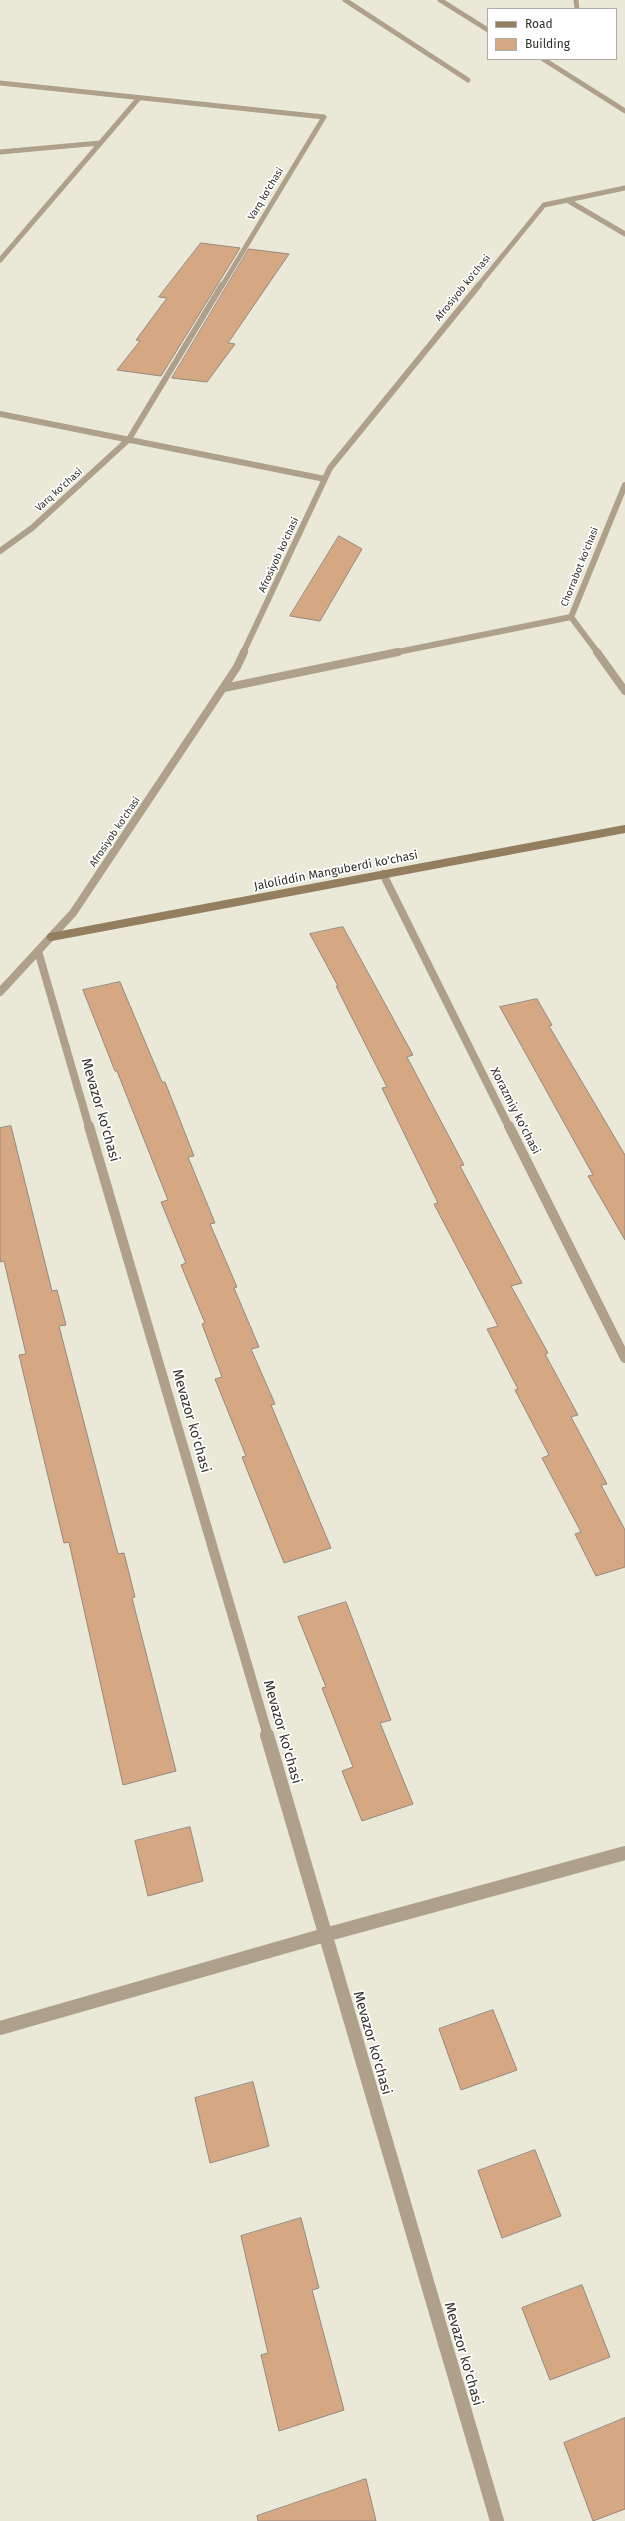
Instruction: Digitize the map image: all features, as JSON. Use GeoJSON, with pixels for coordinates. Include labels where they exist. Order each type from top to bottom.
{"type":"FeatureCollection","features":[{"type":"Feature","properties":{"kind":"street"},"geometry":{"type":"LineString","coordinates":[[344,0],[468,80]]}},
{"type":"Feature","properties":{"kind":"street"},"geometry":{"type":"LineString","coordinates":[[440,0],[487,29]]}},
{"type":"Feature","properties":{"kind":"street"},"geometry":{"type":"LineString","coordinates":[[545,60],[625,111]]}},
{"type":"Feature","properties":{"kind":"street","name":"Varq ko'chasi"},"geometry":{"type":"LineString","coordinates":[[0,83],[324,117],[129,439],[32,528],[0,552]]}},
{"type":"Feature","properties":{"kind":"street"},"geometry":{"type":"LineString","coordinates":[[0,260],[139,98]]}},
{"type":"Feature","properties":{"kind":"street"},"geometry":{"type":"LineString","coordinates":[[0,152],[100,144]]}},
{"type":"Feature","properties":{"kind":"street","name":"Afrosiyob ko'chasi"},"geometry":{"type":"LineString","coordinates":[[0,992],[72,913],[238,667],[330,468],[544,205],[625,188]]}},
{"type":"Feature","properties":{"kind":"street"},"geometry":{"type":"LineString","coordinates":[[567,200],[625,234]]}},
{"type":"Feature","properties":{"kind":"street"},"geometry":{"type":"LineString","coordinates":[[0,414],[325,479]]}},
{"type":"Feature","properties":{"kind":"street","name":"Chorrabot ko'chasi"},"geometry":{"type":"LineString","coordinates":[[625,485],[570,617],[625,691]]}},
{"type":"Feature","properties":{"kind":"street"},"geometry":{"type":"LineString","coordinates":[[224,688],[570,617]]}},
{"type":"Feature","properties":{"kind":"street","name":"Jaloliddin Manguberdi ko'chasi"},"geometry":{"type":"LineString","coordinates":[[51,937],[625,829]]}},
{"type":"Feature","properties":{"kind":"street","name":"Xorazmiy ko'chasi"},"geometry":{"type":"LineString","coordinates":[[383,874],[625,1358]]}},
{"type":"Feature","properties":{"kind":"street","name":"Mevazor ko'chasi"},"geometry":{"type":"LineString","coordinates":[[38,951],[497,2521]]}},
{"type":"Feature","properties":{"kind":"street"},"geometry":{"type":"LineString","coordinates":[[0,2028],[325,1934],[625,1853]]}},
{"type":"Feature","properties":{"kind":"building"},"geometry":{"type":"Polygon","coordinates":[[[201,243],[240,248],[161,376],[117,370],[140,341],[136,340],[167,298],[159,297],[201,243]]]}},
{"type":"Feature","properties":{"kind":"building"},"geometry":{"type":"Polygon","coordinates":[[[249,249],[289,254],[228,343],[235,344],[207,382],[172,378],[249,249]]]}},
{"type":"Feature","properties":{"kind":"building"},"geometry":{"type":"Polygon","coordinates":[[[339,536],[362,549],[320,621],[290,616],[339,536]]]}},
{"type":"Feature","properties":{"kind":"building"},"geometry":{"type":"Polygon","coordinates":[[[343,927],[413,1055],[407,1057],[464,1165],[460,1166],[522,1283],[511,1286],[548,1353],[545,1354],[578,1415],[571,1417],[607,1484],[601,1485],[625,1530],[625,1567],[596,1576],[575,1534],[581,1532],[542,1458],[549,1455],[515,1390],[518,1389],[487,1329],[498,1326],[434,1204],[438,1203],[382,1088],[387,1087],[336,986],[338,986],[310,934],[343,927]]]}},
{"type":"Feature","properties":{"kind":"building"},"geometry":{"type":"Polygon","coordinates":[[[120,982],[162,1082],[165,1082],[194,1156],[188,1157],[215,1223],[210,1224],[237,1287],[234,1288],[259,1347],[251,1349],[275,1404],[271,1405],[331,1548],[284,1563],[242,1457],[246,1456],[215,1379],[222,1377],[202,1324],[205,1323],[181,1265],[186,1263],[161,1202],[168,1200],[83,990],[120,982]]]}},
{"type":"Feature","properties":{"kind":"building"},"geometry":{"type":"Polygon","coordinates":[[[537,999],[552,1025],[549,1026],[625,1155],[625,1240],[588,1176],[593,1175],[500,1007],[537,999]]]}},
{"type":"Feature","properties":{"kind":"building"},"geometry":{"type":"Polygon","coordinates":[[[11,1126],[52,1291],[57,1290],[66,1325],[59,1326],[118,1554],[124,1553],[135,1597],[132,1598],[176,1771],[123,1785],[69,1542],[64,1543],[19,1355],[26,1354],[4,1261],[0,1262],[0,1128],[11,1126]]]}},
{"type":"Feature","properties":{"kind":"building"},"geometry":{"type":"Polygon","coordinates":[[[346,1602],[391,1720],[380,1723],[413,1804],[362,1821],[342,1771],[353,1767],[322,1688],[326,1687],[298,1617],[346,1602]]]}},
{"type":"Feature","properties":{"kind":"building"},"geometry":{"type":"Polygon","coordinates":[[[190,1827],[203,1881],[148,1896],[135,1841],[190,1827]]]}},
{"type":"Feature","properties":{"kind":"building"},"geometry":{"type":"Polygon","coordinates":[[[493,2010],[517,2070],[461,2090],[439,2029],[493,2010]]]}},
{"type":"Feature","properties":{"kind":"building"},"geometry":{"type":"Polygon","coordinates":[[[253,2082],[269,2146],[210,2163],[195,2098],[253,2082]]]}},
{"type":"Feature","properties":{"kind":"building"},"geometry":{"type":"Polygon","coordinates":[[[535,2150],[561,2216],[502,2238],[478,2171],[535,2150]]]}},
{"type":"Feature","properties":{"kind":"building"},"geometry":{"type":"Polygon","coordinates":[[[301,2218],[319,2288],[312,2290],[344,2410],[279,2431],[261,2355],[268,2353],[241,2236],[301,2218]]]}},
{"type":"Feature","properties":{"kind":"building"},"geometry":{"type":"Polygon","coordinates":[[[582,2285],[610,2357],[550,2380],[522,2308],[582,2285]]]}},
{"type":"Feature","properties":{"kind":"building"},"geometry":{"type":"Polygon","coordinates":[[[625,2418],[625,2509],[593,2521],[564,2443],[625,2418]]]}},
{"type":"Feature","properties":{"kind":"building"},"geometry":{"type":"Polygon","coordinates":[[[366,2479],[376,2521],[258,2521],[257,2516],[366,2479]]]}}]}
